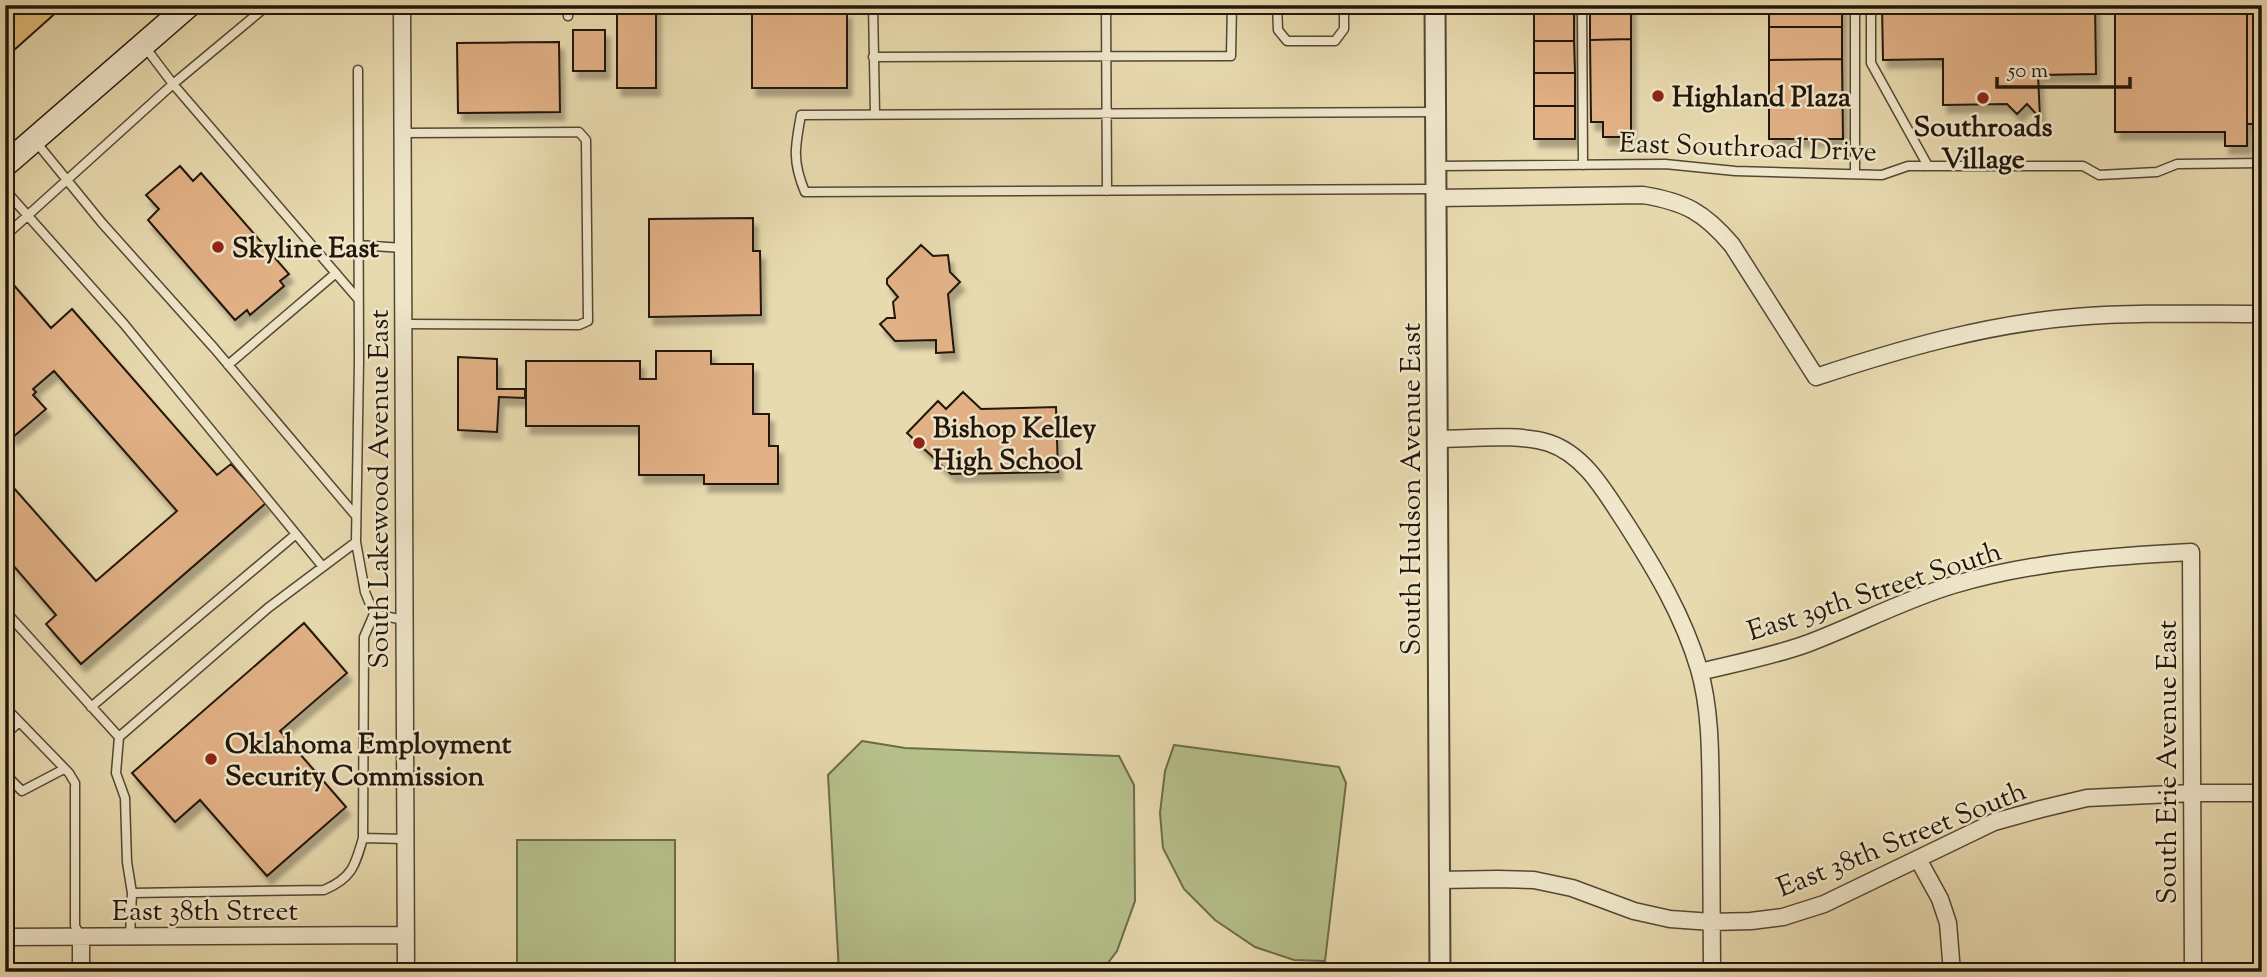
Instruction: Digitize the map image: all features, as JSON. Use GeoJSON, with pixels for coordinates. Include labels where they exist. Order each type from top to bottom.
{"type":"FeatureCollection","features":[{"type":"Feature","properties":{"kind":"highway"},"geometry":{"type":"LineString","coordinates":[[5,38],[42,5]]}},
{"type":"Feature","properties":{"kind":"main road"},"geometry":{"type":"LineString","coordinates":[[5,165],[189,5]]}},
{"type":"Feature","properties":{"kind":"street","name":"South Lakewood Avenue East"},"geometry":{"type":"LineString","coordinates":[[402,5],[406,972]]}},
{"type":"Feature","properties":{"kind":"street","name":"South Hudson Avenue East"},"geometry":{"type":"LineString","coordinates":[[1435,5],[1440,972]]}},
{"type":"Feature","properties":{"kind":"street"},"geometry":{"type":"LineString","coordinates":[[1437,193],[1643,195],[1672,200],[1694,210],[1716,226],[1732,245],[1816,377],[1885,354],[1954,337],[2061,319],[2128,315],[2262,314]]}},
{"type":"Feature","properties":{"kind":"street"},"geometry":{"type":"LineString","coordinates":[[1437,439],[1528,438],[1549,443],[1568,453],[1586,467],[1603,488],[1663,583],[1687,634],[1700,672],[1710,758],[1712,972]]}},
{"type":"Feature","properties":{"kind":"street","name":"East 39th Street South"},"geometry":{"type":"LineString","coordinates":[[1700,672],[1806,644],[1952,585],[2008,571],[2105,556],[2191,552]]}},
{"type":"Feature","properties":{"kind":"street","name":"South Erie Avenue East"},"geometry":{"type":"LineString","coordinates":[[2191,552],[2193,972]]}},
{"type":"Feature","properties":{"kind":"street","name":"East 38th Street South"},"geometry":{"type":"LineString","coordinates":[[1439,880],[1534,880],[1572,888],[1634,911],[1670,919],[1751,921],[1783,917],[1824,904],[1994,822],[2053,806],[2087,798],[2262,793]]}},
{"type":"Feature","properties":{"kind":"street"},"geometry":{"type":"LineString","coordinates":[[1918,859],[1940,899],[1948,923],[1952,972]]}},
{"type":"Feature","properties":{"kind":"street","name":"East 38th Street"},"geometry":{"type":"LineString","coordinates":[[5,937],[406,935]]}},
{"type":"Feature","properties":{"kind":"street"},"geometry":{"type":"LineString","coordinates":[[81,937],[81,972]]}},
{"type":"Feature","properties":{"kind":"lane"},"geometry":{"type":"LineString","coordinates":[[5,236],[173,84],[268,5]]}},
{"type":"Feature","properties":{"kind":"lane"},"geometry":{"type":"LineString","coordinates":[[568,5],[568,16]]}},
{"type":"Feature","properties":{"kind":"lane"},"geometry":{"type":"LineString","coordinates":[[873,5],[875,114]]}},
{"type":"Feature","properties":{"kind":"lane"},"geometry":{"type":"LineString","coordinates":[[1107,5],[1107,191]]}},
{"type":"Feature","properties":{"kind":"lane"},"geometry":{"type":"LineString","coordinates":[[873,57],[1231,56],[1231,5]]}},
{"type":"Feature","properties":{"kind":"lane"},"geometry":{"type":"LineString","coordinates":[[1278,5],[1278,30],[1287,41],[1335,41],[1344,29],[1344,5]]}},
{"type":"Feature","properties":{"kind":"lane"},"geometry":{"type":"LineString","coordinates":[[1582,5],[1583,165]]}},
{"type":"Feature","properties":{"kind":"lane"},"geometry":{"type":"LineString","coordinates":[[1855,5],[1855,174]]}},
{"type":"Feature","properties":{"kind":"lane"},"geometry":{"type":"LineString","coordinates":[[1871,5],[1871,63],[1928,166]]}},
{"type":"Feature","properties":{"kind":"lane"},"geometry":{"type":"LineString","coordinates":[[143,45],[173,84],[359,300]]}},
{"type":"Feature","properties":{"kind":"lane"},"geometry":{"type":"LineString","coordinates":[[132,893],[324,890],[342,882],[356,865],[363,838],[364,637],[374,614],[365,592],[356,542],[358,70]]}},
{"type":"Feature","properties":{"kind":"lane"},"geometry":{"type":"LineString","coordinates":[[1436,112],[801,115],[795,156],[796,172],[805,192],[1437,193]]}},
{"type":"Feature","properties":{"kind":"lane"},"geometry":{"type":"LineString","coordinates":[[402,133],[579,132],[586,139],[588,321],[579,326],[403,324]]}},
{"type":"Feature","properties":{"kind":"lane"},"geometry":{"type":"LineString","coordinates":[[35,140],[102,223],[228,365],[356,516]]}},
{"type":"Feature","properties":{"kind":"lane","name":"East Southroad Drive"},"geometry":{"type":"LineString","coordinates":[[1437,166],[1665,164],[1735,171],[1882,175],[1908,166],[2083,166],[2099,175],[2157,172],[2177,164],[2262,163]]}},
{"type":"Feature","properties":{"kind":"lane"},"geometry":{"type":"LineString","coordinates":[[5,190],[124,324],[323,567]]}},
{"type":"Feature","properties":{"kind":"lane"},"geometry":{"type":"LineString","coordinates":[[358,245],[403,248]]}},
{"type":"Feature","properties":{"kind":"lane"},"geometry":{"type":"LineString","coordinates":[[228,365],[336,273]]}},
{"type":"Feature","properties":{"kind":"lane"},"geometry":{"type":"LineString","coordinates":[[91,707],[296,534]]}},
{"type":"Feature","properties":{"kind":"lane"},"geometry":{"type":"LineString","coordinates":[[130,937],[132,893],[127,862],[125,798],[116,773],[119,737],[268,608],[356,542]]}},
{"type":"Feature","properties":{"kind":"lane"},"geometry":{"type":"LineString","coordinates":[[5,611],[119,737]]}},
{"type":"Feature","properties":{"kind":"lane"},"geometry":{"type":"LineString","coordinates":[[374,614],[404,620]]}},
{"type":"Feature","properties":{"kind":"lane"},"geometry":{"type":"LineString","coordinates":[[5,707],[75,783],[75,926],[81,937]]}},
{"type":"Feature","properties":{"kind":"lane"},"geometry":{"type":"LineString","coordinates":[[5,735],[19,722]]}},
{"type":"Feature","properties":{"kind":"lane"},"geometry":{"type":"LineString","coordinates":[[5,774],[22,791],[64,769]]}},
{"type":"Feature","properties":{"kind":"lane"},"geometry":{"type":"LineString","coordinates":[[363,838],[405,839]]}},
{"type":"Feature","properties":{"kind":"green space"},"geometry":{"type":"Polygon","coordinates":[[[862,741],[905,748],[1119,756],[1134,785],[1135,901],[1117,951],[1101,972],[839,972],[828,775],[862,741]]]}},
{"type":"Feature","properties":{"kind":"green space"},"geometry":{"type":"Polygon","coordinates":[[[1174,745],[1339,767],[1346,783],[1325,961],[1294,960],[1255,947],[1215,920],[1184,889],[1163,848],[1160,813],[1165,771],[1174,745]]]}},
{"type":"Feature","properties":{"kind":"green space"},"geometry":{"type":"Polygon","coordinates":[[[517,840],[675,840],[675,972],[517,972],[517,840]]]}},
{"type":"Feature","properties":{"kind":"building"},"geometry":{"type":"Polygon","coordinates":[[[617,5],[656,5],[656,88],[617,88],[617,5]]]}},
{"type":"Feature","properties":{"kind":"building"},"geometry":{"type":"Polygon","coordinates":[[[752,5],[837,5],[837,11],[847,11],[847,88],[752,88],[752,5]]]}},
{"type":"Feature","properties":{"kind":"building"},"geometry":{"type":"Polygon","coordinates":[[[1534,5],[1574,5],[1574,41],[1534,41],[1534,5]]]}},
{"type":"Feature","properties":{"kind":"building"},"geometry":{"type":"Polygon","coordinates":[[[1590,5],[1631,5],[1631,39],[1590,40],[1590,5]]]}},
{"type":"Feature","properties":{"kind":"building"},"geometry":{"type":"Polygon","coordinates":[[[1769,5],[1842,5],[1842,27],[1769,27],[1769,5]]]}},
{"type":"Feature","properties":{"kind":"building"},"geometry":{"type":"Polygon","coordinates":[[[1882,5],[2095,5],[2096,74],[2038,75],[2040,118],[2027,104],[2017,114],[2007,104],[1943,105],[1943,59],[1883,60],[1882,5]]]}},
{"type":"Feature","properties":{"kind":"building"},"geometry":{"type":"Polygon","coordinates":[[[2115,5],[2247,5],[2247,146],[2225,146],[2225,132],[2115,132],[2115,5]]]}},
{"type":"Feature","properties":{"kind":"building"},"geometry":{"type":"Polygon","coordinates":[[[2247,5],[2262,5],[2262,124],[2247,124],[2247,5]]]}},
{"type":"Feature","properties":{"kind":"building"},"geometry":{"type":"Polygon","coordinates":[[[1769,27],[1842,27],[1842,59],[1769,60],[1769,27]]]}},
{"type":"Feature","properties":{"kind":"building"},"geometry":{"type":"Polygon","coordinates":[[[573,30],[605,30],[605,71],[573,71],[573,30]]]}},
{"type":"Feature","properties":{"kind":"building"},"geometry":{"type":"Polygon","coordinates":[[[1631,39],[1631,137],[1603,137],[1603,122],[1591,122],[1590,40],[1631,39]]]}},
{"type":"Feature","properties":{"kind":"building"},"geometry":{"type":"Polygon","coordinates":[[[1534,41],[1574,41],[1575,73],[1534,73],[1534,41]]]}},
{"type":"Feature","properties":{"kind":"building"},"geometry":{"type":"Polygon","coordinates":[[[559,42],[560,112],[458,113],[457,43],[559,42]]]}},
{"type":"Feature","properties":{"kind":"building"},"geometry":{"type":"Polygon","coordinates":[[[1842,59],[1843,139],[1769,139],[1769,60],[1842,59]]]}},
{"type":"Feature","properties":{"kind":"building"},"geometry":{"type":"Polygon","coordinates":[[[1534,73],[1575,73],[1575,106],[1534,106],[1534,73]]]}},
{"type":"Feature","properties":{"kind":"building"},"geometry":{"type":"Polygon","coordinates":[[[1534,106],[1575,106],[1575,139],[1534,139],[1534,106]]]}},
{"type":"Feature","properties":{"kind":"building","name":"Skyline East"},"geometry":{"type":"Polygon","coordinates":[[[180,166],[193,181],[201,173],[289,274],[280,281],[284,286],[250,315],[247,310],[235,320],[148,220],[159,209],[146,195],[180,166]]]}},
{"type":"Feature","properties":{"kind":"building"},"geometry":{"type":"Polygon","coordinates":[[[753,218],[753,251],[760,251],[761,315],[649,317],[649,219],[753,218]]]}},
{"type":"Feature","properties":{"kind":"building"},"geometry":{"type":"Polygon","coordinates":[[[921,245],[933,256],[948,255],[950,272],[960,282],[948,294],[954,352],[936,353],[936,340],[895,341],[880,324],[887,318],[895,318],[893,302],[898,297],[887,284],[887,279],[921,245]]]}},
{"type":"Feature","properties":{"kind":"building"},"geometry":{"type":"Polygon","coordinates":[[[12,283],[51,328],[72,309],[217,475],[231,464],[266,503],[81,664],[46,624],[56,615],[5,556],[5,478],[96,581],[177,511],[54,371],[33,389],[36,392],[33,395],[46,409],[13,437],[5,428],[5,289],[12,283]]]}},
{"type":"Feature","properties":{"kind":"building"},"geometry":{"type":"Polygon","coordinates":[[[656,351],[711,351],[711,364],[753,364],[753,414],[769,414],[769,446],[778,446],[778,484],[704,484],[704,475],[639,475],[639,426],[526,426],[526,361],[640,361],[640,379],[656,379],[656,351]]]}},
{"type":"Feature","properties":{"kind":"building"},"geometry":{"type":"Polygon","coordinates":[[[458,357],[497,359],[497,389],[525,389],[525,398],[499,397],[497,432],[458,430],[458,357]]]}},
{"type":"Feature","properties":{"kind":"building"},"geometry":{"type":"Polygon","coordinates":[[[963,392],[981,409],[1056,407],[1058,472],[951,474],[907,433],[938,401],[946,409],[963,392]]]}},
{"type":"Feature","properties":{"kind":"building"},"geometry":{"type":"Polygon","coordinates":[[[304,623],[347,673],[280,731],[346,807],[267,876],[200,800],[175,822],[132,773],[304,623]]]}},
{"type":"Feature","properties":{"kind":"place","name":"Highland Plaza"},"geometry":{"type":"Point","coordinates":[1658,96]}},
{"type":"Feature","properties":{"kind":"place","name":"Southroads Village"},"geometry":{"type":"Point","coordinates":[1983,98]}},
{"type":"Feature","properties":{"kind":"place","name":"Skyline East"},"geometry":{"type":"Point","coordinates":[218,247]}},
{"type":"Feature","properties":{"kind":"place","name":"Bishop Kelley High School"},"geometry":{"type":"Point","coordinates":[919,443]}},
{"type":"Feature","properties":{"kind":"place","name":"Oklahoma Employment Security Commission"},"geometry":{"type":"Point","coordinates":[211,759]}}]}
